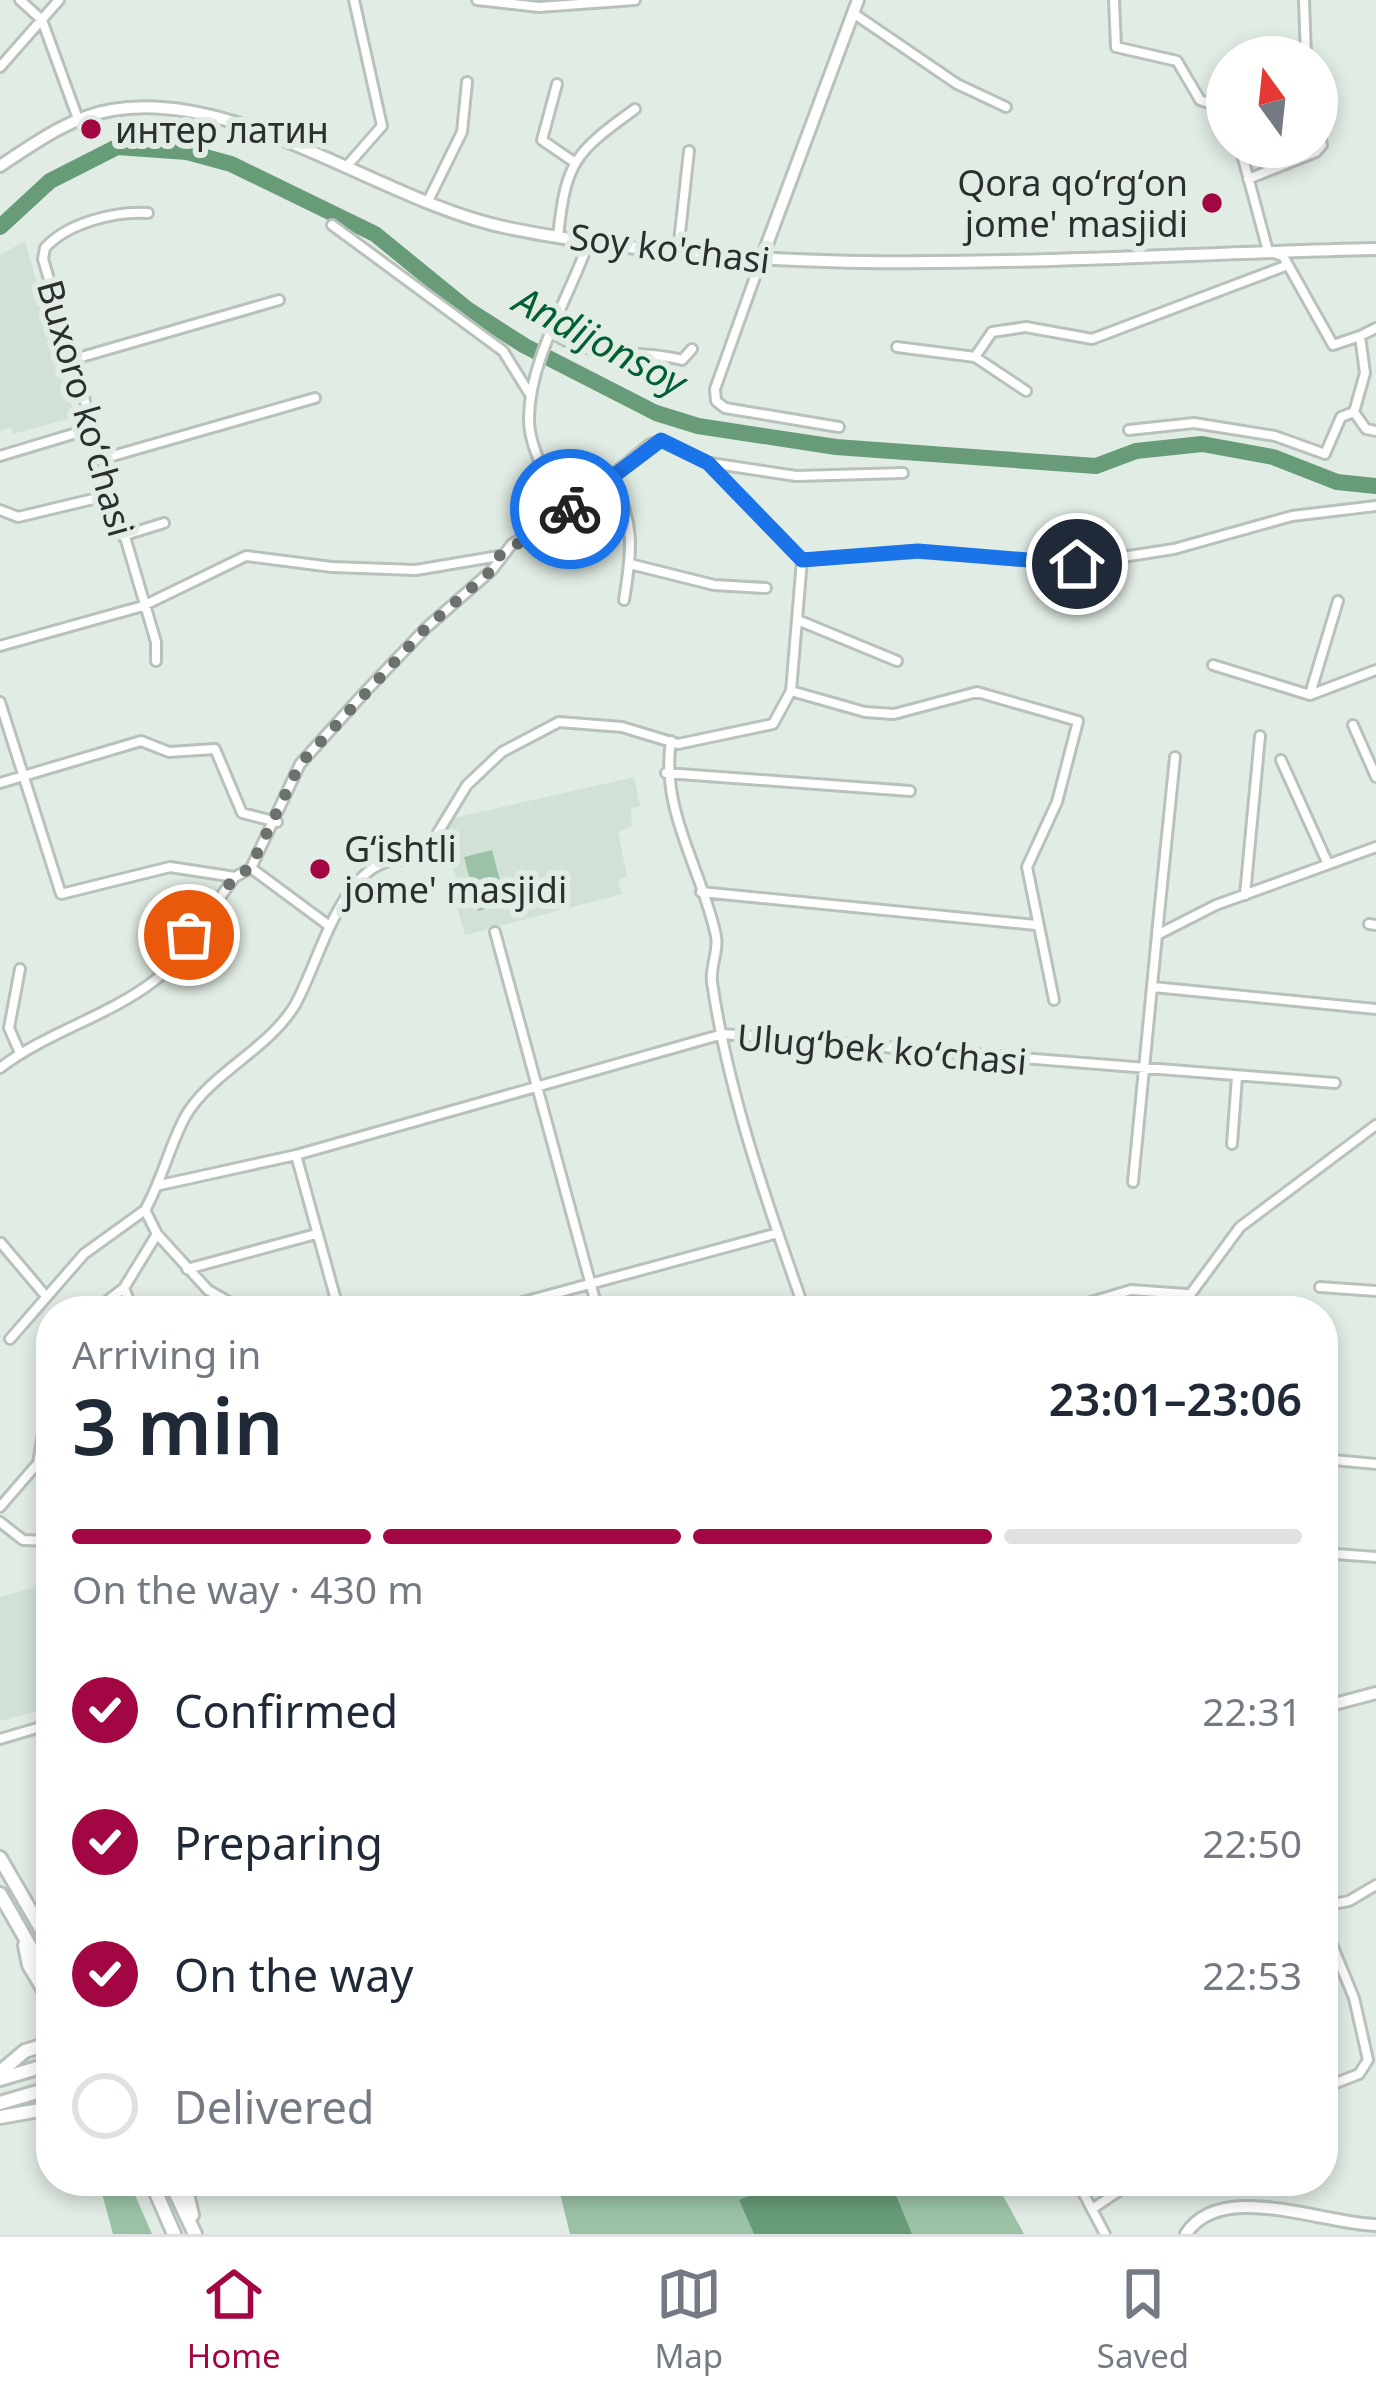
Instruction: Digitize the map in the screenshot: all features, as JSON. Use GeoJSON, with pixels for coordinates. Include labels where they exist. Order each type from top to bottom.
{"type":"FeatureCollection","features":[{"type":"Feature","properties":{"kind":"main road"},"geometry":{"type":"LineString","coordinates":[[760,263],[855,6]]}},
{"type":"Feature","properties":{"kind":"main road","name":"Soy ko'chasi"},"geometry":{"type":"LineString","coordinates":[[0,166],[78,119],[133,108],[191,114],[252,130],[426,204],[558,236],[760,263],[1376,249]]}},
{"type":"Feature","properties":{"kind":"main road"},"geometry":{"type":"LineString","coordinates":[[1338,1703],[1376,1693]]}},
{"type":"Feature","properties":{"kind":"main road"},"geometry":{"type":"LineString","coordinates":[[0,1858],[36,1920]]}},
{"type":"Feature","properties":{"kind":"main road"},"geometry":{"type":"LineString","coordinates":[[0,1894],[36,1957]]}},
{"type":"Feature","properties":{"kind":"main road"},"geometry":{"type":"LineString","coordinates":[[22,1932],[36,1977]]}},
{"type":"Feature","properties":{"kind":"main road"},"geometry":{"type":"LineString","coordinates":[[0,2075],[36,2048]]}},
{"type":"Feature","properties":{"kind":"main road"},"geometry":{"type":"LineString","coordinates":[[0,2075],[36,2067]]}},
{"type":"Feature","properties":{"kind":"main road"},"geometry":{"type":"LineString","coordinates":[[0,2103],[36,2093]]}},
{"type":"Feature","properties":{"kind":"main road"},"geometry":{"type":"LineString","coordinates":[[0,2117],[36,2111]]}},
{"type":"Feature","properties":{"kind":"main road"},"geometry":{"type":"LineString","coordinates":[[158,2196],[174,2234]]}},
{"type":"Feature","properties":{"kind":"main road"},"geometry":{"type":"LineString","coordinates":[[177,2196],[196,2234]]}},
{"type":"Feature","properties":{"kind":"main road"},"geometry":{"type":"LineString","coordinates":[[187,2196],[196,2234]]}},
{"type":"Feature","properties":{"kind":"main road"},"geometry":{"type":"LineString","coordinates":[[1186,2234],[1197,2217],[1217,2207],[1248,2206],[1333,2224],[1376,2224]]}},
{"type":"Feature","properties":{"kind":"street"},"geometry":{"type":"LineString","coordinates":[[20,0],[42,20],[78,119]]}},
{"type":"Feature","properties":{"kind":"street"},"geometry":{"type":"LineString","coordinates":[[0,67],[59,0]]}},
{"type":"Feature","properties":{"kind":"street"},"geometry":{"type":"LineString","coordinates":[[345,169],[382,126],[354,0]]}},
{"type":"Feature","properties":{"kind":"street"},"geometry":{"type":"LineString","coordinates":[[477,0],[539,7],[635,0]]}},
{"type":"Feature","properties":{"kind":"street"},"geometry":{"type":"LineString","coordinates":[[1114,0],[1116,47],[1177,62],[1206,102]]}},
{"type":"Feature","properties":{"kind":"street"},"geometry":{"type":"LineString","coordinates":[[1304,0],[1305,36]]}},
{"type":"Feature","properties":{"kind":"street"},"geometry":{"type":"LineString","coordinates":[[855,6],[957,84],[1006,107]]}},
{"type":"Feature","properties":{"kind":"street"},"geometry":{"type":"LineString","coordinates":[[426,204],[454,157],[467,82]]}},
{"type":"Feature","properties":{"kind":"street"},"geometry":{"type":"LineString","coordinates":[[557,84],[542,140],[574,161]]}},
{"type":"Feature","properties":{"kind":"street"},"geometry":{"type":"LineString","coordinates":[[558,236],[564,182],[574,161],[635,109]]}},
{"type":"Feature","properties":{"kind":"street"},"geometry":{"type":"LineString","coordinates":[[677,251],[689,151]]}},
{"type":"Feature","properties":{"kind":"street"},"geometry":{"type":"LineString","coordinates":[[1245,168],[1268,251],[1283,256],[1329,342],[1333,345],[1376,328]]}},
{"type":"Feature","properties":{"kind":"street"},"geometry":{"type":"LineString","coordinates":[[1248,179],[1276,168]]}},
{"type":"Feature","properties":{"kind":"street","name":"Buxoro koʻchasi"},"geometry":{"type":"LineString","coordinates":[[148,213],[82,225],[45,248],[43,259],[157,642],[156,661]]}},
{"type":"Feature","properties":{"kind":"street"},"geometry":{"type":"LineString","coordinates":[[332,225],[503,352],[532,397]]}},
{"type":"Feature","properties":{"kind":"street"},"geometry":{"type":"LineString","coordinates":[[565,513],[535,450],[528,419],[538,374],[589,241]]}},
{"type":"Feature","properties":{"kind":"street"},"geometry":{"type":"LineString","coordinates":[[760,263],[716,388],[716,401],[725,409],[839,427]]}},
{"type":"Feature","properties":{"kind":"street"},"geometry":{"type":"LineString","coordinates":[[975,357],[992,332],[1026,327],[1092,339],[1288,265]]}},
{"type":"Feature","properties":{"kind":"street"},"geometry":{"type":"LineString","coordinates":[[71,360],[280,300]]}},
{"type":"Feature","properties":{"kind":"street"},"geometry":{"type":"LineString","coordinates":[[552,336],[586,352],[640,351],[682,360],[692,349]]}},
{"type":"Feature","properties":{"kind":"street"},"geometry":{"type":"LineString","coordinates":[[1354,412],[1365,373],[1360,336]]}},
{"type":"Feature","properties":{"kind":"street"},"geometry":{"type":"LineString","coordinates":[[897,347],[975,357],[1026,392]]}},
{"type":"Feature","properties":{"kind":"street"},"geometry":{"type":"LineString","coordinates":[[102,459],[315,398]]}},
{"type":"Feature","properties":{"kind":"street"},"geometry":{"type":"LineString","coordinates":[[1129,430],[1194,423],[1275,436],[1325,454],[1341,417],[1354,412]]}},
{"type":"Feature","properties":{"kind":"street"},"geometry":{"type":"LineString","coordinates":[[1354,412],[1366,429],[1376,431]]}},
{"type":"Feature","properties":{"kind":"street"},"geometry":{"type":"LineString","coordinates":[[0,456],[93,428]]}},
{"type":"Feature","properties":{"kind":"street"},"geometry":{"type":"LineString","coordinates":[[0,646],[143,606],[246,556],[332,568],[416,570],[499,556],[661,440],[708,463],[796,476],[903,473]]}},
{"type":"Feature","properties":{"kind":"street"},"geometry":{"type":"LineString","coordinates":[[1,1243],[45,1295],[84,1254],[145,1210],[160,1185],[187,1112],[294,1006],[328,925],[371,866],[384,858],[403,860],[434,839],[467,785],[502,752],[559,722],[622,727],[678,744],[767,727],[780,717],[790,691],[800,621],[802,560],[708,463]]}},
{"type":"Feature","properties":{"kind":"street"},"geometry":{"type":"LineString","coordinates":[[610,477],[629,514],[630,564],[624,600]]}},
{"type":"Feature","properties":{"kind":"street"},"geometry":{"type":"LineString","coordinates":[[0,510],[18,517],[110,495]]}},
{"type":"Feature","properties":{"kind":"street"},"geometry":{"type":"LineString","coordinates":[[802,560],[918,551],[1077,564],[1174,549],[1292,516],[1376,506]]}},
{"type":"Feature","properties":{"kind":"street"},"geometry":{"type":"LineString","coordinates":[[122,536],[164,524]]}},
{"type":"Feature","properties":{"kind":"street"},"geometry":{"type":"LineString","coordinates":[[0,1068],[157,979],[235,877],[250,868],[277,822],[300,764],[426,628],[492,570],[499,556]]}},
{"type":"Feature","properties":{"kind":"street"},"geometry":{"type":"LineString","coordinates":[[630,564],[714,585],[766,588]]}},
{"type":"Feature","properties":{"kind":"street"},"geometry":{"type":"LineString","coordinates":[[1310,695],[1338,601]]}},
{"type":"Feature","properties":{"kind":"street"},"geometry":{"type":"LineString","coordinates":[[800,621],[897,661]]}},
{"type":"Feature","properties":{"kind":"street"},"geometry":{"type":"LineString","coordinates":[[1213,665],[1310,695],[1376,670]]}},
{"type":"Feature","properties":{"kind":"street"},"geometry":{"type":"LineString","coordinates":[[790,691],[894,714],[977,692],[1078,721],[1057,802],[1028,867],[1054,1000]]}},
{"type":"Feature","properties":{"kind":"street"},"geometry":{"type":"LineString","coordinates":[[0,702],[61,894],[170,867],[235,877]]}},
{"type":"Feature","properties":{"kind":"street"},"geometry":{"type":"LineString","coordinates":[[1353,725],[1376,776]]}},
{"type":"Feature","properties":{"kind":"street"},"geometry":{"type":"LineString","coordinates":[[1245,895],[1260,736]]}},
{"type":"Feature","properties":{"kind":"street"},"geometry":{"type":"LineString","coordinates":[[0,783],[141,741],[169,752],[215,749],[242,813],[277,822]]}},
{"type":"Feature","properties":{"kind":"street"},"geometry":{"type":"LineString","coordinates":[[671,741],[666,773],[717,939],[712,980],[723,1034],[778,1233],[801,1296]]}},
{"type":"Feature","properties":{"kind":"street"},"geometry":{"type":"LineString","coordinates":[[1133,1182],[1175,757]]}},
{"type":"Feature","properties":{"kind":"street"},"geometry":{"type":"LineString","coordinates":[[1280,760],[1328,864]]}},
{"type":"Feature","properties":{"kind":"street"},"geometry":{"type":"LineString","coordinates":[[666,773],[910,791]]}},
{"type":"Feature","properties":{"kind":"street"},"geometry":{"type":"LineString","coordinates":[[1157,934],[1245,895],[1376,847]]}},
{"type":"Feature","properties":{"kind":"street"},"geometry":{"type":"LineString","coordinates":[[250,868],[328,925]]}},
{"type":"Feature","properties":{"kind":"street"},"geometry":{"type":"LineString","coordinates":[[701,892],[1036,925]]}},
{"type":"Feature","properties":{"kind":"street"},"geometry":{"type":"LineString","coordinates":[[707,911],[729,893]]}},
{"type":"Feature","properties":{"kind":"street"},"geometry":{"type":"LineString","coordinates":[[495,932],[594,1296]]}},
{"type":"Feature","properties":{"kind":"street"},"geometry":{"type":"LineString","coordinates":[[20,970],[9,1028],[20,1053]]}},
{"type":"Feature","properties":{"kind":"street"},"geometry":{"type":"LineString","coordinates":[[1153,987],[1376,1010]]}},
{"type":"Feature","properties":{"kind":"street","name":"Ulugʻbek koʻchasi"},"geometry":{"type":"LineString","coordinates":[[160,1185],[296,1155],[723,1034],[1335,1084]]}},
{"type":"Feature","properties":{"kind":"street"},"geometry":{"type":"LineString","coordinates":[[1232,1144],[1237,1077]]}},
{"type":"Feature","properties":{"kind":"street"},"geometry":{"type":"LineString","coordinates":[[1111,1296],[1131,1290],[1186,1294],[1240,1227],[1376,1125]]}},
{"type":"Feature","properties":{"kind":"street"},"geometry":{"type":"LineString","coordinates":[[296,1155],[335,1296]]}},
{"type":"Feature","properties":{"kind":"street"},"geometry":{"type":"LineString","coordinates":[[145,1210],[157,1234],[215,1296]]}},
{"type":"Feature","properties":{"kind":"street"},"geometry":{"type":"LineString","coordinates":[[544,1296],[778,1233]]}},
{"type":"Feature","properties":{"kind":"street"},"geometry":{"type":"LineString","coordinates":[[114,1296],[124,1288],[157,1234]]}},
{"type":"Feature","properties":{"kind":"street"},"geometry":{"type":"LineString","coordinates":[[187,1268],[316,1234]]}},
{"type":"Feature","properties":{"kind":"street"},"geometry":{"type":"LineString","coordinates":[[1320,1287],[1376,1291]]}},
{"type":"Feature","properties":{"kind":"street"},"geometry":{"type":"LineString","coordinates":[[124,1288],[127,1296]]}},
{"type":"Feature","properties":{"kind":"street"},"geometry":{"type":"LineString","coordinates":[[10,1339],[36,1306]]}},
{"type":"Feature","properties":{"kind":"street"},"geometry":{"type":"LineString","coordinates":[[1338,1460],[1376,1463]]}},
{"type":"Feature","properties":{"kind":"street"},"geometry":{"type":"LineString","coordinates":[[0,1507],[36,1465]]}},
{"type":"Feature","properties":{"kind":"street"},"geometry":{"type":"LineString","coordinates":[[0,1522],[23,1540],[36,1540]]}},
{"type":"Feature","properties":{"kind":"street"},"geometry":{"type":"LineString","coordinates":[[1338,1553],[1376,1557]]}},
{"type":"Feature","properties":{"kind":"street"},"geometry":{"type":"LineString","coordinates":[[0,1739],[36,1728]]}},
{"type":"Feature","properties":{"kind":"street"},"geometry":{"type":"LineString","coordinates":[[1338,1903],[1376,1886]]}},
{"type":"Feature","properties":{"kind":"street"},"geometry":{"type":"LineString","coordinates":[[1338,1959],[1354,1998],[1368,2060],[1359,2074],[1338,2082]]}},
{"type":"Feature","properties":{"kind":"street"},"geometry":{"type":"LineString","coordinates":[[1085,2196],[1105,2234]]}},
{"type":"Feature","properties":{"kind":"street"},"geometry":{"type":"LineString","coordinates":[[1092,2209],[1112,2196]]}},
{"type":"Feature","properties":{"kind":"shaded area"},"geometry":{"type":"Polygon","coordinates":[[[25,241],[75,417],[13,434],[11,428],[0,431],[0,255],[25,241]]]}},
{"type":"Feature","properties":{"kind":"shaded area"},"geometry":{"type":"Polygon","coordinates":[[[634,777],[640,806],[631,809],[632,826],[618,832],[627,876],[618,881],[622,894],[465,935],[456,904],[465,894],[438,839],[450,819],[634,777]]]}},
{"type":"Feature","properties":{"kind":"shaded area"},"geometry":{"type":"Polygon","coordinates":[[[492,850],[506,903],[478,911],[464,857],[492,850]]]}},
{"type":"Feature","properties":{"kind":"shaded area"},"geometry":{"type":"Polygon","coordinates":[[[36,1587],[36,1711],[0,1721],[0,1597],[36,1587]]]}},
{"type":"Feature","properties":{"kind":"shaded area"},"geometry":{"type":"Polygon","coordinates":[[[103,2196],[136,2196],[152,2234],[113,2234],[103,2196]]]}},
{"type":"Feature","properties":{"kind":"shaded area"},"geometry":{"type":"Polygon","coordinates":[[[561,2196],[1003,2196],[1024,2234],[570,2234],[561,2196]]]}},
{"type":"Feature","properties":{"kind":"shaded area"},"geometry":{"type":"Polygon","coordinates":[[[749,2196],[896,2196],[912,2234],[754,2234],[739,2200],[749,2196]]]}},
{"type":"Feature","properties":{"kind":"waterway","name":"Andijonsoy"},"geometry":{"type":"LineString","coordinates":[[0,227],[50,181],[117,147],[187,152],[231,164],[375,234],[467,309],[525,346],[656,413],[698,426],[836,447],[1096,466],[1136,451],[1202,444],[1273,457],[1337,482],[1376,486]]}},
{"type":"Feature","properties":{"kind":"way so far"},"geometry":{"type":"LineString","coordinates":[[189,935],[235,877],[250,868],[277,822],[300,764],[426,628],[492,570],[499,556],[570,509]]}},
{"type":"Feature","properties":{"kind":"place","name":"интер латин"},"geometry":{"type":"Point","coordinates":[91,129]}},
{"type":"Feature","properties":{"kind":"place","name":"Qora qoʻrgʻon jome' masjidi"},"geometry":{"type":"Point","coordinates":[1212,203]}},
{"type":"Feature","properties":{"kind":"place","name":"Gʻishtli jome' masjidi"},"geometry":{"type":"Point","coordinates":[320,869]}},
{"type":"Feature","properties":{"kind":"route"},"geometry":{"type":"LineString","coordinates":[[570,509],[661,440],[708,463],[746,508],[802,560],[918,551],[1077,564]]}}]}
